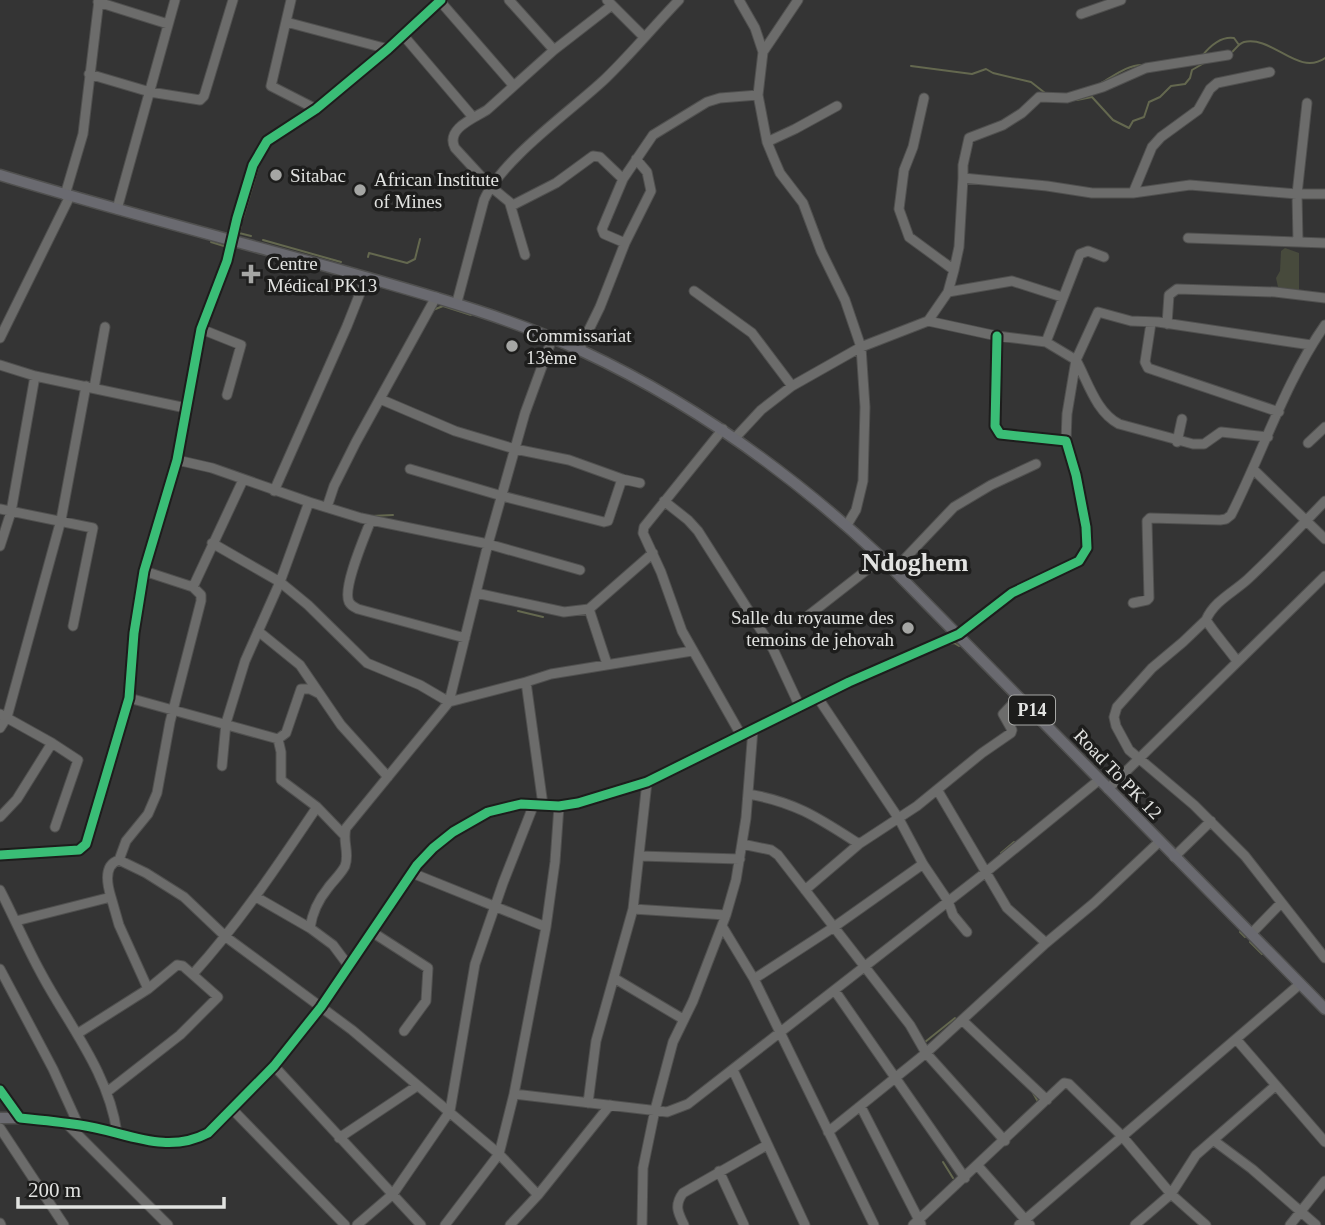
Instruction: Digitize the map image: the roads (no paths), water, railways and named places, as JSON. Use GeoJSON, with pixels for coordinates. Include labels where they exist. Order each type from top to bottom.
{"type":"FeatureCollection","features":[{"type":"Feature","properties":{"kind":"main road","name":"P14"},"geometry":{"type":"LineString","coordinates":[[0,175],[67,196],[457,302],[579,350],[682,403],[723,429]]}},
{"type":"Feature","properties":{"kind":"main road","name":"Road To PK 12"},"geometry":{"type":"LineString","coordinates":[[723,429],[847,525],[882,558],[1325,1010]]}},
{"type":"Feature","properties":{"kind":"main road"},"geometry":{"type":"LineString","coordinates":[[0,1118],[20,1118]]}},
{"type":"Feature","properties":{"kind":"street"},"geometry":{"type":"LineString","coordinates":[[117,209],[175,0]]}},
{"type":"Feature","properties":{"kind":"street"},"geometry":{"type":"LineString","coordinates":[[89,74],[150,92],[201,100],[233,0]]}},
{"type":"Feature","properties":{"kind":"street"},"geometry":{"type":"LineString","coordinates":[[290,0],[271,86],[316,109]]}},
{"type":"Feature","properties":{"kind":"street"},"geometry":{"type":"LineString","coordinates":[[0,855],[79,850],[86,844],[129,698],[134,633],[144,571],[177,460],[201,329],[218,286],[258,155],[267,141],[316,109],[388,49],[440,0],[513,85]]}},
{"type":"Feature","properties":{"kind":"street"},"geometry":{"type":"LineString","coordinates":[[509,0],[554,50]]}},
{"type":"Feature","properties":{"kind":"street"},"geometry":{"type":"LineString","coordinates":[[457,302],[484,200],[491,186],[529,146],[608,76],[679,0]]}},
{"type":"Feature","properties":{"kind":"street"},"geometry":{"type":"LineString","coordinates":[[739,0],[755,28],[763,51],[758,95],[766,142],[780,173],[803,203],[821,251],[845,300],[861,347],[865,407],[863,481],[856,510],[847,525]]}},
{"type":"Feature","properties":{"kind":"street"},"geometry":{"type":"LineString","coordinates":[[763,51],[797,0]]}},
{"type":"Feature","properties":{"kind":"street"},"geometry":{"type":"LineString","coordinates":[[1081,14],[1121,0]]}},
{"type":"Feature","properties":{"kind":"street"},"geometry":{"type":"LineString","coordinates":[[0,338],[67,196],[83,134],[98,1],[168,24]]}},
{"type":"Feature","properties":{"kind":"street"},"geometry":{"type":"LineString","coordinates":[[525,255],[510,204],[455,148],[452,137],[472,116],[478,116],[487,110],[609,2],[644,37]]}},
{"type":"Feature","properties":{"kind":"street"},"geometry":{"type":"LineString","coordinates":[[286,22],[388,49]]}},
{"type":"Feature","properties":{"kind":"street"},"geometry":{"type":"LineString","coordinates":[[403,35],[472,116]]}},
{"type":"Feature","properties":{"kind":"street"},"geometry":{"type":"LineString","coordinates":[[928,321],[948,292],[954,270],[959,247],[963,165],[969,138],[1003,125],[1022,113],[1037,98],[1067,97],[1103,87],[1146,68],[1228,55]]}},
{"type":"Feature","properties":{"kind":"street"},"geometry":{"type":"LineString","coordinates":[[1133,192],[1152,147],[1161,137],[1198,110],[1210,89],[1217,83],[1270,72]]}},
{"type":"Feature","properties":{"kind":"street"},"geometry":{"type":"LineString","coordinates":[[625,243],[604,234],[602,229],[623,180],[653,135],[707,102],[720,98],[758,95]]}},
{"type":"Feature","properties":{"kind":"street"},"geometry":{"type":"LineString","coordinates":[[924,98],[913,147],[904,170],[899,209],[909,237],[954,270]]}},
{"type":"Feature","properties":{"kind":"street"},"geometry":{"type":"LineString","coordinates":[[1298,242],[1297,194],[1307,103]]}},
{"type":"Feature","properties":{"kind":"street"},"geometry":{"type":"LineString","coordinates":[[766,142],[837,106]]}},
{"type":"Feature","properties":{"kind":"street"},"geometry":{"type":"LineString","coordinates":[[510,204],[516,204],[556,183],[593,156],[600,158],[623,180]]}},
{"type":"Feature","properties":{"kind":"street"},"geometry":{"type":"LineString","coordinates":[[579,350],[600,307],[625,243],[651,191],[647,172],[636,159]]}},
{"type":"Feature","properties":{"kind":"street"},"geometry":{"type":"LineString","coordinates":[[963,178],[1093,193],[1133,192],[1190,185],[1325,194]]}},
{"type":"Feature","properties":{"kind":"street"},"geometry":{"type":"LineString","coordinates":[[1188,238],[1325,243]]}},
{"type":"Feature","properties":{"kind":"street"},"geometry":{"type":"LineString","coordinates":[[1046,342],[1080,254],[1088,251],[1104,257]]}},
{"type":"Feature","properties":{"kind":"street"},"geometry":{"type":"LineString","coordinates":[[274,491],[366,278]]}},
{"type":"Feature","properties":{"kind":"street"},"geometry":{"type":"LineString","coordinates":[[948,292],[1012,281],[1062,297]]}},
{"type":"Feature","properties":{"kind":"street"},"geometry":{"type":"LineString","coordinates":[[1167,324],[1169,295],[1177,289],[1275,292],[1325,298]]}},
{"type":"Feature","properties":{"kind":"street"},"geometry":{"type":"LineString","coordinates":[[694,291],[752,333],[792,386]]}},
{"type":"Feature","properties":{"kind":"street"},"geometry":{"type":"LineString","coordinates":[[327,507],[334,486],[436,297]]}},
{"type":"Feature","properties":{"kind":"street"},"geometry":{"type":"LineString","coordinates":[[0,1090],[20,1118],[73,1124],[158,1143],[192,1141],[208,1133],[274,1066],[321,1007],[411,873],[433,848],[453,832],[505,806],[559,806],[601,797],[647,782],[818,698],[959,634],[1012,593],[1079,561],[1087,548],[1086,527],[1066,441],[1067,414],[1076,360],[1098,312],[1131,321],[1311,345]]}},
{"type":"Feature","properties":{"kind":"street"},"geometry":{"type":"LineString","coordinates":[[735,438],[761,410],[792,386],[861,347],[928,321],[997,336],[1046,342],[1076,360],[1101,409],[1108,418],[1119,424],[1177,442],[1204,444],[1221,432],[1268,437]]}},
{"type":"Feature","properties":{"kind":"street"},"geometry":{"type":"LineString","coordinates":[[1151,323],[1145,362],[1149,368],[1279,412]]}},
{"type":"Feature","properties":{"kind":"street"},"geometry":{"type":"LineString","coordinates":[[1133,603],[1149,598],[1147,521],[1226,519],[1254,470],[1311,345],[1325,325]]}},
{"type":"Feature","properties":{"kind":"street"},"geometry":{"type":"LineString","coordinates":[[0,728],[61,520],[105,327]]}},
{"type":"Feature","properties":{"kind":"street"},"geometry":{"type":"LineString","coordinates":[[201,329],[241,345],[227,395]]}},
{"type":"Feature","properties":{"kind":"street"},"geometry":{"type":"LineString","coordinates":[[997,336],[997,431],[1000,434],[1066,441]]}},
{"type":"Feature","properties":{"kind":"street"},"geometry":{"type":"LineString","coordinates":[[310,928],[313,914],[326,890],[344,867],[348,854],[344,835],[346,828],[449,702],[488,544],[525,413],[552,340]]}},
{"type":"Feature","properties":{"kind":"street"},"geometry":{"type":"LineString","coordinates":[[0,365],[35,376],[186,408]]}},
{"type":"Feature","properties":{"kind":"street"},"geometry":{"type":"LineString","coordinates":[[0,546],[11,512],[35,376]]}},
{"type":"Feature","properties":{"kind":"street"},"geometry":{"type":"LineString","coordinates":[[380,399],[455,431],[516,449],[569,460],[640,483]]}},
{"type":"Feature","properties":{"kind":"street"},"geometry":{"type":"LineString","coordinates":[[1177,442],[1182,419]]}},
{"type":"Feature","properties":{"kind":"street"},"geometry":{"type":"LineString","coordinates":[[1308,443],[1325,427]]}},
{"type":"Feature","properties":{"kind":"street"},"geometry":{"type":"LineString","coordinates":[[723,429],[644,527],[645,538],[691,651],[741,735]]}},
{"type":"Feature","properties":{"kind":"street"},"geometry":{"type":"LineString","coordinates":[[177,460],[212,468],[274,491],[371,520],[488,544],[580,570]]}},
{"type":"Feature","properties":{"kind":"street"},"geometry":{"type":"LineString","coordinates":[[894,570],[954,507],[991,485],[1036,464]]}},
{"type":"Feature","properties":{"kind":"street"},"geometry":{"type":"LineString","coordinates":[[410,468],[502,496],[606,522],[622,479]]}},
{"type":"Feature","properties":{"kind":"street"},"geometry":{"type":"LineString","coordinates":[[1254,470],[1325,538]]}},
{"type":"Feature","properties":{"kind":"street"},"geometry":{"type":"LineString","coordinates":[[193,587],[243,480]]}},
{"type":"Feature","properties":{"kind":"street"},"geometry":{"type":"LineString","coordinates":[[664,501],[698,531],[773,649],[800,707]]}},
{"type":"Feature","properties":{"kind":"street"},"geometry":{"type":"LineString","coordinates":[[1325,501],[1246,581],[1224,597],[1206,620],[1152,668],[1115,712],[1116,726],[1139,760],[1212,821],[1245,856],[1325,958]]}},
{"type":"Feature","properties":{"kind":"street"},"geometry":{"type":"LineString","coordinates":[[222,766],[226,723],[242,672],[280,582],[309,502]]}},
{"type":"Feature","properties":{"kind":"street"},"geometry":{"type":"LineString","coordinates":[[0,509],[91,526],[93,530],[73,626]]}},
{"type":"Feature","properties":{"kind":"street"},"geometry":{"type":"LineString","coordinates":[[371,520],[351,575],[348,598],[351,605],[465,638]]}},
{"type":"Feature","properties":{"kind":"street"},"geometry":{"type":"LineString","coordinates":[[212,543],[280,582],[309,605],[367,663],[420,685],[449,702],[551,674],[691,651]]}},
{"type":"Feature","properties":{"kind":"street"},"geometry":{"type":"LineString","coordinates":[[476,593],[564,612],[589,609],[653,553]]}},
{"type":"Feature","properties":{"kind":"street"},"geometry":{"type":"LineString","coordinates":[[800,622],[882,558]]}},
{"type":"Feature","properties":{"kind":"street"},"geometry":{"type":"LineString","coordinates":[[119,860],[125,841],[148,814],[157,793],[173,709],[201,601],[201,595],[193,587],[144,571]]}},
{"type":"Feature","properties":{"kind":"street"},"geometry":{"type":"LineString","coordinates":[[1108,789],[1325,576]]}},
{"type":"Feature","properties":{"kind":"street"},"geometry":{"type":"LineString","coordinates":[[589,609],[607,664]]}},
{"type":"Feature","properties":{"kind":"street"},"geometry":{"type":"LineString","coordinates":[[1206,620],[1237,661]]}},
{"type":"Feature","properties":{"kind":"street"},"geometry":{"type":"LineString","coordinates":[[258,631],[300,665],[341,725],[388,777]]}},
{"type":"Feature","properties":{"kind":"street"},"geometry":{"type":"LineString","coordinates":[[357,1225],[393,1194],[450,1111],[475,964],[539,805],[526,681]]}},
{"type":"Feature","properties":{"kind":"street"},"geometry":{"type":"LineString","coordinates":[[278,739],[286,733],[301,689],[319,693]]}},
{"type":"Feature","properties":{"kind":"street"},"geometry":{"type":"LineString","coordinates":[[805,890],[859,844],[899,820],[938,791],[987,748],[1010,733],[1012,730],[1003,714],[1019,696]]}},
{"type":"Feature","properties":{"kind":"street"},"geometry":{"type":"LineString","coordinates":[[129,698],[278,739]]}},
{"type":"Feature","properties":{"kind":"street"},"geometry":{"type":"LineString","coordinates":[[818,698],[899,820],[923,864],[948,901],[953,915],[967,932]]}},
{"type":"Feature","properties":{"kind":"street"},"geometry":{"type":"LineString","coordinates":[[3,715],[78,760],[55,827]]}},
{"type":"Feature","properties":{"kind":"street"},"geometry":{"type":"LineString","coordinates":[[642,1225],[643,1168],[673,1042],[694,1001],[722,926],[740,859],[753,729]]}},
{"type":"Feature","properties":{"kind":"street"},"geometry":{"type":"LineString","coordinates":[[278,739],[281,780],[317,807],[344,835]]}},
{"type":"Feature","properties":{"kind":"street"},"geometry":{"type":"LineString","coordinates":[[0,817],[17,799],[52,743]]}},
{"type":"Feature","properties":{"kind":"street"},"geometry":{"type":"LineString","coordinates":[[514,1094],[667,1112],[680,1109],[697,1099],[781,1034],[986,873],[1099,780]]}},
{"type":"Feature","properties":{"kind":"street"},"geometry":{"type":"LineString","coordinates":[[588,1103],[596,1041],[633,909],[647,782]]}},
{"type":"Feature","properties":{"kind":"street"},"geometry":{"type":"LineString","coordinates":[[938,791],[1007,908],[1046,943]]}},
{"type":"Feature","properties":{"kind":"street"},"geometry":{"type":"LineString","coordinates":[[748,794],[784,801],[859,844]]}},
{"type":"Feature","properties":{"kind":"street"},"geometry":{"type":"LineString","coordinates":[[445,1225],[499,1154],[514,1094],[546,927],[559,806]]}},
{"type":"Feature","properties":{"kind":"street"},"geometry":{"type":"LineString","coordinates":[[193,974],[226,937],[256,897],[317,807]]}},
{"type":"Feature","properties":{"kind":"street"},"geometry":{"type":"LineString","coordinates":[[1174,857],[1212,821]]}},
{"type":"Feature","properties":{"kind":"street"},"geometry":{"type":"LineString","coordinates":[[828,1132],[926,1053],[1159,842]]}},
{"type":"Feature","properties":{"kind":"street"},"geometry":{"type":"LineString","coordinates":[[742,844],[771,850],[778,855],[866,966],[919,1037],[926,1053],[1005,1141]]}},
{"type":"Feature","properties":{"kind":"street"},"geometry":{"type":"LineString","coordinates":[[639,856],[740,859]]}},
{"type":"Feature","properties":{"kind":"street"},"geometry":{"type":"LineString","coordinates":[[148,989],[119,925],[107,883],[108,869],[113,862],[119,860],[184,897],[226,937],[352,1030],[499,1154],[538,1195]]}},
{"type":"Feature","properties":{"kind":"street"},"geometry":{"type":"LineString","coordinates":[[754,979],[923,864]]}},
{"type":"Feature","properties":{"kind":"street"},"geometry":{"type":"LineString","coordinates":[[411,873],[546,927]]}},
{"type":"Feature","properties":{"kind":"street"},"geometry":{"type":"LineString","coordinates":[[0,890],[41,973],[107,1091],[117,1133]]}},
{"type":"Feature","properties":{"kind":"street"},"geometry":{"type":"LineString","coordinates":[[16,920],[111,897]]}},
{"type":"Feature","properties":{"kind":"street"},"geometry":{"type":"LineString","coordinates":[[256,897],[310,928],[333,945],[348,965]]}},
{"type":"Feature","properties":{"kind":"street"},"geometry":{"type":"LineString","coordinates":[[1251,934],[1281,903]]}},
{"type":"Feature","properties":{"kind":"street"},"geometry":{"type":"LineString","coordinates":[[633,909],[726,915]]}},
{"type":"Feature","properties":{"kind":"street"},"geometry":{"type":"LineString","coordinates":[[722,926],[754,979],[874,1225]]}},
{"type":"Feature","properties":{"kind":"street"},"geometry":{"type":"LineString","coordinates":[[372,932],[428,968],[426,1001],[404,1031]]}},
{"type":"Feature","properties":{"kind":"street"},"geometry":{"type":"LineString","coordinates":[[77,1034],[148,989],[177,965],[183,966],[217,995],[218,999],[186,1030],[107,1091]]}},
{"type":"Feature","properties":{"kind":"street"},"geometry":{"type":"LineString","coordinates":[[0,969],[54,1069],[73,1124],[168,1225]]}},
{"type":"Feature","properties":{"kind":"street"},"geometry":{"type":"LineString","coordinates":[[614,978],[683,1019]]}},
{"type":"Feature","properties":{"kind":"street"},"geometry":{"type":"LineString","coordinates":[[978,1166],[1025,1223],[1300,984]]}},
{"type":"Feature","properties":{"kind":"street"},"geometry":{"type":"LineString","coordinates":[[835,991],[965,1178]]}},
{"type":"Feature","properties":{"kind":"street"},"geometry":{"type":"LineString","coordinates":[[961,1020],[1047,1100]]}},
{"type":"Feature","properties":{"kind":"street"},"geometry":{"type":"LineString","coordinates":[[1237,1039],[1325,1142]]}},
{"type":"Feature","properties":{"kind":"street"},"geometry":{"type":"LineString","coordinates":[[274,1066],[421,1225]]}},
{"type":"Feature","properties":{"kind":"street"},"geometry":{"type":"LineString","coordinates":[[733,1070],[806,1225]]}},
{"type":"Feature","properties":{"kind":"street"},"geometry":{"type":"LineString","coordinates":[[860,1107],[917,1224],[1064,1083],[1069,1084],[1122,1136],[1171,1194],[1206,1225]]}},
{"type":"Feature","properties":{"kind":"street"},"geometry":{"type":"LineString","coordinates":[[339,1138],[417,1086]]}},
{"type":"Feature","properties":{"kind":"street"},"geometry":{"type":"LineString","coordinates":[[1135,1225],[1171,1194],[1192,1161],[1213,1140],[1275,1086]]}},
{"type":"Feature","properties":{"kind":"street"},"geometry":{"type":"LineString","coordinates":[[510,1225],[538,1195],[610,1105]]}},
{"type":"Feature","properties":{"kind":"street"},"geometry":{"type":"LineString","coordinates":[[232,1109],[345,1225]]}},
{"type":"Feature","properties":{"kind":"street"},"geometry":{"type":"LineString","coordinates":[[0,1128],[64,1225]]}},
{"type":"Feature","properties":{"kind":"street"},"geometry":{"type":"LineString","coordinates":[[1213,1140],[1252,1169],[1316,1225]]}},
{"type":"Feature","properties":{"kind":"street"},"geometry":{"type":"LineString","coordinates":[[684,1225],[678,1212],[678,1199],[683,1193],[767,1145]]}},
{"type":"Feature","properties":{"kind":"street"},"geometry":{"type":"LineString","coordinates":[[719,1171],[744,1225]]}},
{"type":"Feature","properties":{"kind":"street"},"geometry":{"type":"LineString","coordinates":[[1290,1225],[1325,1181]]}},
{"type":"Feature","properties":{"kind":"waterway"},"geometry":{"type":"LineString","coordinates":[[1202,56],[1220,40],[1234,38],[1239,45]]}},
{"type":"Feature","properties":{"kind":"waterway"},"geometry":{"type":"LineString","coordinates":[[1231,53],[1242,43],[1254,41],[1305,63],[1325,58]]}},
{"type":"Feature","properties":{"kind":"waterway"},"geometry":{"type":"LineString","coordinates":[[1077,100],[1092,97],[1113,120],[1129,128],[1133,121],[1144,117],[1149,102],[1160,97],[1171,86],[1185,84],[1192,70],[1204,63]]}},
{"type":"Feature","properties":{"kind":"waterway"},"geometry":{"type":"LineString","coordinates":[[1101,83],[1126,69],[1142,65]]}},
{"type":"Feature","properties":{"kind":"waterway"},"geometry":{"type":"LineString","coordinates":[[911,66],[972,74],[986,69],[1031,82],[1045,93]]}},
{"type":"Feature","properties":{"kind":"waterway"},"geometry":{"type":"LineString","coordinates":[[243,218],[260,161]]}},
{"type":"Feature","properties":{"kind":"waterway"},"geometry":{"type":"LineString","coordinates":[[241,226],[239,233],[251,236]]}},
{"type":"Feature","properties":{"kind":"waterway"},"geometry":{"type":"LineString","coordinates":[[368,257],[369,253],[407,263],[415,259],[420,239]]}},
{"type":"Feature","properties":{"kind":"waterway"},"geometry":{"type":"LineString","coordinates":[[263,240],[341,262]]}},
{"type":"Feature","properties":{"kind":"waterway"},"geometry":{"type":"LineString","coordinates":[[211,242],[227,247]]}},
{"type":"Feature","properties":{"kind":"waterway"},"geometry":{"type":"LineString","coordinates":[[433,310],[443,306],[471,315]]}},
{"type":"Feature","properties":{"kind":"waterway"},"geometry":{"type":"LineString","coordinates":[[371,516],[393,515]]}},
{"type":"Feature","properties":{"kind":"waterway"},"geometry":{"type":"LineString","coordinates":[[518,611],[543,617]]}},
{"type":"Feature","properties":{"kind":"waterway"},"geometry":{"type":"LineString","coordinates":[[948,644],[959,646]]}},
{"type":"Feature","properties":{"kind":"waterway"},"geometry":{"type":"LineString","coordinates":[[1001,853],[1014,842]]}},
{"type":"Feature","properties":{"kind":"waterway"},"geometry":{"type":"LineString","coordinates":[[1240,932],[1245,937]]}},
{"type":"Feature","properties":{"kind":"waterway"},"geometry":{"type":"LineString","coordinates":[[1250,942],[1262,954]]}},
{"type":"Feature","properties":{"kind":"waterway"},"geometry":{"type":"LineString","coordinates":[[925,1042],[955,1018]]}},
{"type":"Feature","properties":{"kind":"waterway"},"geometry":{"type":"LineString","coordinates":[[1023,1083],[1029,1089]]}},
{"type":"Feature","properties":{"kind":"waterway"},"geometry":{"type":"LineString","coordinates":[[1033,1093],[1037,1100]]}},
{"type":"Feature","properties":{"kind":"waterway"},"geometry":{"type":"LineString","coordinates":[[943,1162],[953,1178]]}},
{"type":"Feature","properties":{"kind":"place","name":"Sitabac"},"geometry":{"type":"Point","coordinates":[276,175]}},
{"type":"Feature","properties":{"kind":"place","name":"African Institute of Mines"},"geometry":{"type":"Point","coordinates":[360,190]}},
{"type":"Feature","properties":{"kind":"place","name":"Centre Médical PK13"},"geometry":{"type":"Point","coordinates":[251,274]}},
{"type":"Feature","properties":{"kind":"place","name":"Commissariat 13ème"},"geometry":{"type":"Point","coordinates":[512,346]}},
{"type":"Feature","properties":{"kind":"place","name":"Salle du royaume des temoins de jehovah"},"geometry":{"type":"Point","coordinates":[908,628]}},
{"type":"Feature","properties":{"kind":"district","name":"Ndoghem"},"geometry":{"type":"Point","coordinates":[915,562]}}]}
